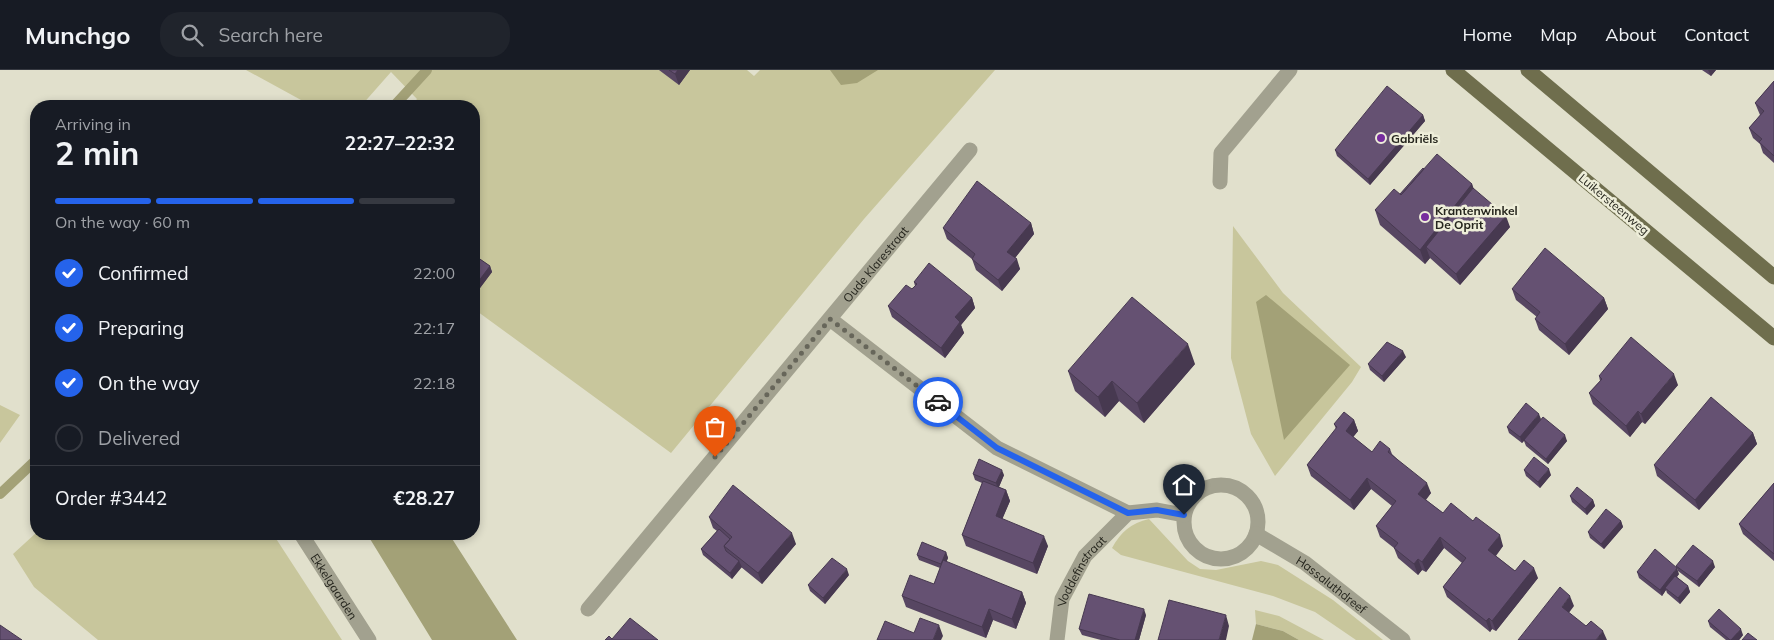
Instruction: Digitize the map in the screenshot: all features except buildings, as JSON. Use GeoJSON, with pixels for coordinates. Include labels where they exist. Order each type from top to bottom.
{"type":"FeatureCollection","features":[{"type":"Feature","properties":{"kind":"main road","name":"Luikersteenweg"},"geometry":{"type":"LineString","coordinates":[[1453,70],[1774,338]]}},
{"type":"Feature","properties":{"kind":"main road"},"geometry":{"type":"LineString","coordinates":[[1528,70],[1774,277]]}},
{"type":"Feature","properties":{"kind":"street"},"geometry":{"type":"LineString","coordinates":[[1220,182],[1221,153],[1290,70]]}},
{"type":"Feature","properties":{"kind":"street","name":"Oude Klarestraat"},"geometry":{"type":"LineString","coordinates":[[588,609],[970,150]]}},
{"type":"Feature","properties":{"kind":"street"},"geometry":{"type":"LineString","coordinates":[[830,319],[997,448],[1128,513],[1157,510],[1184,515]]}},
{"type":"Feature","properties":{"kind":"street"},"geometry":{"type":"LineString","coordinates":[[1216,486],[1233,487],[1251,501],[1258,523],[1256,534],[1250,545],[1240,554],[1217,559],[1205,556],[1195,549],[1187,539],[1184,528],[1184,515],[1190,501],[1201,490],[1216,486]]}},
{"type":"Feature","properties":{"kind":"street","name":"Voddefinstraat"},"geometry":{"type":"LineString","coordinates":[[1057,640],[1062,599],[1086,556],[1128,513]]}},
{"type":"Feature","properties":{"kind":"street","name":"Hassaluthdreef"},"geometry":{"type":"LineString","coordinates":[[1256,534],[1305,562],[1403,640]]}},
{"type":"Feature","properties":{"kind":"street","name":"Ekkelgaarden"},"geometry":{"type":"LineString","coordinates":[[305,540],[369,640]]}},
{"type":"Feature","properties":{"kind":"shaded area"},"geometry":{"type":"Polygon","coordinates":[[[246,70],[747,70],[754,76],[760,70],[995,70],[864,219],[671,453],[480,313],[480,100],[416,100],[391,72],[366,100],[301,100],[246,70]]]}},
{"type":"Feature","properties":{"kind":"shaded area"},"geometry":{"type":"Polygon","coordinates":[[[830,70],[878,70],[857,83],[841,85],[830,70]]]}},
{"type":"Feature","properties":{"kind":"shaded area"},"geometry":{"type":"Polygon","coordinates":[[[1233,226],[1283,293],[1361,367],[1352,382],[1275,476],[1251,434],[1231,358],[1233,226]]]}},
{"type":"Feature","properties":{"kind":"shaded area"},"geometry":{"type":"Polygon","coordinates":[[[1266,295],[1350,365],[1284,440],[1256,302],[1266,295]]]}},
{"type":"Feature","properties":{"kind":"shaded area"},"geometry":{"type":"Polygon","coordinates":[[[0,405],[20,415],[0,443],[0,405]]]}},
{"type":"Feature","properties":{"kind":"shaded area"},"geometry":{"type":"Polygon","coordinates":[[[1149,519],[1188,561],[1200,569],[1216,570],[1261,561],[1278,565],[1333,600],[1383,640],[1356,640],[1315,612],[1273,596],[1121,555],[1112,548],[1127,529],[1149,519]]]}},
{"type":"Feature","properties":{"kind":"shaded area"},"geometry":{"type":"Polygon","coordinates":[[[30,538],[30,540],[277,540],[342,640],[98,640],[34,587],[13,554],[30,538]]]}},
{"type":"Feature","properties":{"kind":"shaded area"},"geometry":{"type":"Polygon","coordinates":[[[371,540],[453,540],[517,640],[432,640],[371,540]]]}},
{"type":"Feature","properties":{"kind":"shaded area"},"geometry":{"type":"Polygon","coordinates":[[[1255,610],[1279,616],[1324,640],[1299,640],[1283,631],[1256,624],[1255,610]]]}},
{"type":"Feature","properties":{"kind":"shaded area"},"geometry":{"type":"Polygon","coordinates":[[[1256,624],[1283,631],[1299,640],[1252,640],[1256,624]]]}},
{"type":"Feature","properties":{"kind":"waterway"},"geometry":{"type":"LineString","coordinates":[[400,100],[427,70]]}},
{"type":"Feature","properties":{"kind":"waterway"},"geometry":{"type":"LineString","coordinates":[[0,494],[30,466]]}},
{"type":"Feature","properties":{"kind":"way so far"},"geometry":{"type":"LineString","coordinates":[[715,457],[830,319],[938,402]]}},
{"type":"Feature","properties":{"kind":"place","name":"Gabriëls"},"geometry":{"type":"Point","coordinates":[1381,138]}},
{"type":"Feature","properties":{"kind":"place","name":"Krantenwinkel De Oprit"},"geometry":{"type":"Point","coordinates":[1425,217]}},
{"type":"Feature","properties":{"kind":"route"},"geometry":{"type":"LineString","coordinates":[[938,402],[997,448],[1128,513],[1157,510],[1184,515]]}}]}
